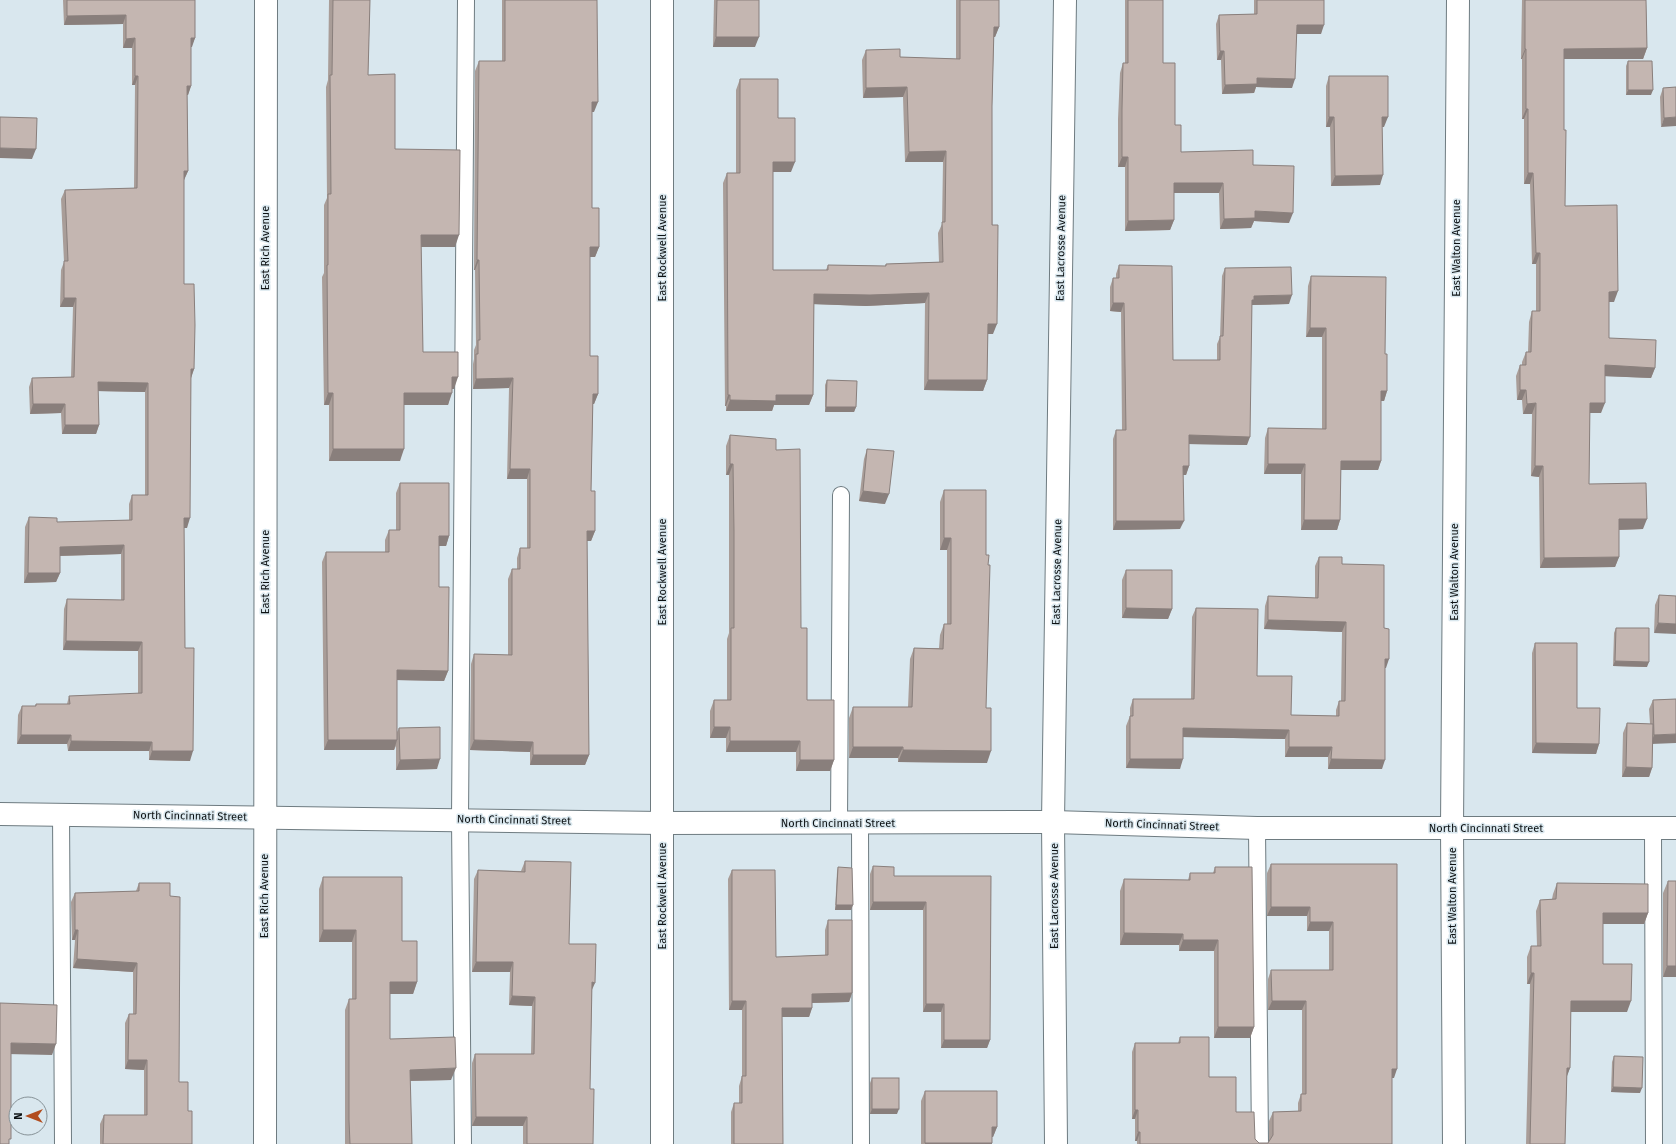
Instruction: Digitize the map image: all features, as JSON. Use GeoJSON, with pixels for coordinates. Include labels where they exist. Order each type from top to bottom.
{"type":"FeatureCollection","features":[{"type":"Feature","properties":{"kind":"street","name":"East Rich Avenue"},"geometry":{"type":"LineString","coordinates":[[265,1144],[264,818],[266,0]]}},
{"type":"Feature","properties":{"kind":"street","name":"East Rockwell Avenue"},"geometry":{"type":"LineString","coordinates":[[662,0],[662,1144]]}},
{"type":"Feature","properties":{"kind":"street","name":"East Lacrosse Avenue"},"geometry":{"type":"LineString","coordinates":[[1056,1144],[1054,822],[1065,0]]}},
{"type":"Feature","properties":{"kind":"street","name":"East Walton Avenue"},"geometry":{"type":"LineString","coordinates":[[1454,1144],[1452,828],[1458,0]]}},
{"type":"Feature","properties":{"kind":"street","name":"North Cincinnati Street"},"geometry":{"type":"LineString","coordinates":[[0,814],[460,819],[662,823],[1054,822],[1257,828],[1676,828]]}},
{"type":"Feature","properties":{"kind":"lane"},"geometry":{"type":"LineString","coordinates":[[463,1144],[460,819],[466,0]]}},
{"type":"Feature","properties":{"kind":"lane"},"geometry":{"type":"LineString","coordinates":[[841,495],[861,1144]]}},
{"type":"Feature","properties":{"kind":"lane"},"geometry":{"type":"LineString","coordinates":[[61,814],[63,1144]]}},
{"type":"Feature","properties":{"kind":"lane"},"geometry":{"type":"LineString","coordinates":[[1257,828],[1260,1144]]}},
{"type":"Feature","properties":{"kind":"lane"},"geometry":{"type":"LineString","coordinates":[[1653,828],[1654,1144]]}},
{"type":"Feature","properties":{"kind":"building"},"geometry":{"type":"Polygon","coordinates":[[[67,0],[195,0],[195,38],[191,38],[191,86],[187,86],[188,171],[184,171],[184,284],[194,284],[195,325],[194,369],[191,369],[190,518],[184,518],[185,648],[194,648],[193,751],[152,751],[152,742],[71,741],[71,735],[21,735],[22,706],[36,706],[36,704],[70,704],[69,696],[142,693],[142,642],[66,641],[67,599],[124,600],[124,545],[60,547],[60,573],[28,573],[29,517],[57,518],[57,522],[132,520],[132,495],[148,495],[148,383],[98,382],[99,425],[65,425],[65,404],[33,404],[32,378],[74,377],[76,298],[64,298],[64,261],[68,261],[65,190],[137,188],[138,76],[135,76],[135,38],[126,39],[126,15],[67,16],[67,0]]]}},
{"type":"Feature","properties":{"kind":"building"},"geometry":{"type":"Polygon","coordinates":[[[333,0],[370,0],[368,75],[395,74],[395,149],[460,150],[459,235],[421,235],[423,352],[458,352],[458,377],[452,377],[452,393],[404,393],[404,449],[333,449],[333,393],[328,393],[327,265],[328,194],[331,194],[330,75],[332,75],[333,0]]]}},
{"type":"Feature","properties":{"kind":"building"},"geometry":{"type":"Polygon","coordinates":[[[505,0],[597,0],[598,102],[592,102],[592,208],[599,208],[599,247],[590,247],[590,356],[598,356],[598,394],[593,394],[591,491],[595,491],[595,531],[587,531],[589,755],[533,755],[533,742],[474,740],[474,654],[512,655],[512,569],[520,569],[520,548],[530,548],[530,469],[510,469],[513,378],[476,379],[476,354],[478,354],[478,340],[480,340],[479,260],[477,260],[479,61],[505,61],[505,0]]]}},
{"type":"Feature","properties":{"kind":"building"},"geometry":{"type":"Polygon","coordinates":[[[717,0],[759,0],[759,37],[716,37],[717,0]]]}},
{"type":"Feature","properties":{"kind":"building"},"geometry":{"type":"Polygon","coordinates":[[[960,0],[999,0],[999,27],[994,27],[992,106],[992,225],[998,225],[997,324],[988,324],[987,380],[928,380],[929,293],[870,295],[814,294],[813,395],[776,395],[776,401],[730,400],[730,395],[728,395],[727,173],[740,173],[740,79],[778,79],[778,118],[795,118],[795,162],[773,162],[773,270],[828,270],[828,265],[886,266],[886,264],[943,262],[942,222],[945,222],[946,151],[909,152],[907,87],[866,88],[866,50],[900,49],[900,57],[960,59],[960,0]]]}},
{"type":"Feature","properties":{"kind":"building"},"geometry":{"type":"Polygon","coordinates":[[[1128,0],[1163,0],[1163,63],[1175,63],[1175,125],[1181,125],[1181,152],[1253,150],[1253,165],[1294,166],[1293,213],[1255,211],[1255,218],[1224,219],[1223,183],[1174,183],[1174,220],[1128,221],[1128,157],[1122,157],[1122,109],[1123,63],[1128,63],[1128,0]]]}},
{"type":"Feature","properties":{"kind":"building"},"geometry":{"type":"Polygon","coordinates":[[[1257,0],[1324,0],[1324,25],[1297,25],[1295,79],[1257,78],[1257,84],[1225,85],[1224,51],[1220,51],[1219,15],[1257,14],[1257,0]]]}},
{"type":"Feature","properties":{"kind":"building"},"geometry":{"type":"Polygon","coordinates":[[[1525,0],[1646,0],[1647,48],[1564,49],[1564,130],[1566,130],[1565,206],[1617,205],[1618,291],[1609,292],[1609,338],[1656,340],[1655,368],[1605,365],[1605,403],[1590,403],[1589,484],[1646,483],[1647,519],[1619,519],[1619,557],[1544,558],[1543,466],[1535,466],[1536,403],[1527,404],[1526,390],[1520,390],[1520,365],[1526,365],[1526,352],[1531,352],[1532,311],[1540,311],[1540,253],[1536,253],[1533,173],[1528,173],[1525,0]]]}},
{"type":"Feature","properties":{"kind":"building"},"geometry":{"type":"Polygon","coordinates":[[[1628,61],[1652,61],[1653,90],[1628,90],[1628,61]]]}},
{"type":"Feature","properties":{"kind":"building"},"geometry":{"type":"Polygon","coordinates":[[[1329,76],[1388,76],[1388,117],[1382,117],[1383,175],[1335,176],[1334,117],[1329,117],[1329,76]]]}},
{"type":"Feature","properties":{"kind":"building"},"geometry":{"type":"Polygon","coordinates":[[[1676,87],[1676,117],[1664,118],[1663,88],[1676,87]]]}},
{"type":"Feature","properties":{"kind":"building"},"geometry":{"type":"Polygon","coordinates":[[[0,117],[37,118],[36,149],[0,148],[0,117]]]}},
{"type":"Feature","properties":{"kind":"building"},"geometry":{"type":"Polygon","coordinates":[[[1119,265],[1172,266],[1173,360],[1220,360],[1220,336],[1223,336],[1225,268],[1291,267],[1292,295],[1254,296],[1254,300],[1252,300],[1250,437],[1189,435],[1189,466],[1183,466],[1184,521],[1116,521],[1116,430],[1126,430],[1124,303],[1113,303],[1113,278],[1119,278],[1119,265]]]}},
{"type":"Feature","properties":{"kind":"building"},"geometry":{"type":"Polygon","coordinates":[[[1311,276],[1386,277],[1385,354],[1387,354],[1387,391],[1381,391],[1381,461],[1341,461],[1340,520],[1304,520],[1305,464],[1268,464],[1268,428],[1326,429],[1326,328],[1310,328],[1311,276]]]}},
{"type":"Feature","properties":{"kind":"building"},"geometry":{"type":"Polygon","coordinates":[[[827,380],[857,381],[856,407],[826,407],[827,380]]]}},
{"type":"Feature","properties":{"kind":"building"},"geometry":{"type":"Polygon","coordinates":[[[730,435],[776,439],[776,450],[800,449],[801,628],[807,628],[807,700],[834,700],[834,760],[800,760],[800,741],[730,741],[730,727],[714,727],[714,700],[731,700],[731,628],[734,628],[734,531],[733,464],[730,464],[730,435]]]}},
{"type":"Feature","properties":{"kind":"building"},"geometry":{"type":"Polygon","coordinates":[[[867,449],[894,451],[889,494],[863,491],[867,449]]]}},
{"type":"Feature","properties":{"kind":"building"},"geometry":{"type":"Polygon","coordinates":[[[400,483],[449,483],[449,536],[439,536],[439,587],[449,587],[448,671],[397,670],[397,740],[328,740],[326,552],[389,552],[389,530],[400,530],[400,483]]]}},
{"type":"Feature","properties":{"kind":"building"},"geometry":{"type":"Polygon","coordinates":[[[944,490],[986,490],[986,555],[989,555],[988,565],[990,565],[986,708],[991,708],[991,751],[903,750],[903,747],[853,747],[853,707],[912,707],[914,648],[943,649],[944,624],[951,624],[951,538],[944,538],[944,490]]]}},
{"type":"Feature","properties":{"kind":"building"},"geometry":{"type":"Polygon","coordinates":[[[1319,557],[1342,557],[1342,564],[1384,565],[1384,628],[1389,629],[1389,659],[1385,659],[1385,760],[1331,759],[1332,747],[1289,747],[1289,730],[1183,728],[1183,759],[1130,759],[1130,716],[1133,716],[1133,699],[1194,699],[1196,608],[1258,609],[1257,676],[1292,676],[1291,715],[1339,716],[1339,701],[1345,701],[1346,622],[1268,620],[1268,596],[1318,598],[1319,557]]]}},
{"type":"Feature","properties":{"kind":"building"},"geometry":{"type":"Polygon","coordinates":[[[1126,570],[1172,570],[1172,609],[1126,608],[1126,570]]]}},
{"type":"Feature","properties":{"kind":"building"},"geometry":{"type":"Polygon","coordinates":[[[1659,595],[1676,596],[1676,624],[1658,623],[1659,595]]]}},
{"type":"Feature","properties":{"kind":"building"},"geometry":{"type":"Polygon","coordinates":[[[1616,628],[1649,628],[1649,662],[1615,661],[1616,628]]]}},
{"type":"Feature","properties":{"kind":"building"},"geometry":{"type":"Polygon","coordinates":[[[1535,643],[1577,643],[1577,708],[1600,708],[1599,744],[1536,743],[1535,643]]]}},
{"type":"Feature","properties":{"kind":"building"},"geometry":{"type":"Polygon","coordinates":[[[1676,699],[1676,734],[1654,735],[1653,700],[1676,699]]]}},
{"type":"Feature","properties":{"kind":"building"},"geometry":{"type":"Polygon","coordinates":[[[1627,723],[1653,724],[1652,768],[1626,767],[1627,723]]]}},
{"type":"Feature","properties":{"kind":"building"},"geometry":{"type":"Polygon","coordinates":[[[440,727],[440,759],[400,760],[399,728],[440,727]]]}},
{"type":"Feature","properties":{"kind":"building"},"geometry":{"type":"Polygon","coordinates":[[[525,861],[571,862],[569,944],[596,944],[595,983],[592,982],[590,1089],[594,1089],[593,1144],[527,1144],[527,1117],[476,1117],[475,1054],[534,1054],[535,997],[512,996],[513,962],[476,962],[478,870],[525,872],[525,861]]]}},
{"type":"Feature","properties":{"kind":"building"},"geometry":{"type":"Polygon","coordinates":[[[1271,864],[1397,864],[1397,1069],[1392,1069],[1392,1144],[1140,1144],[1140,1132],[1138,1132],[1138,1110],[1135,1110],[1135,1043],[1180,1043],[1180,1037],[1209,1037],[1209,1077],[1236,1077],[1236,1112],[1254,1112],[1255,1139],[1259,1143],[1268,1143],[1273,1135],[1273,1112],[1301,1111],[1301,1094],[1306,1094],[1306,1001],[1272,1001],[1271,970],[1333,970],[1333,922],[1310,922],[1310,907],[1271,907],[1271,864]]]}},
{"type":"Feature","properties":{"kind":"building"},"geometry":{"type":"Polygon","coordinates":[[[873,866],[894,867],[894,876],[991,876],[990,1040],[944,1040],[944,1004],[926,1004],[926,902],[873,902],[873,866]]]}},
{"type":"Feature","properties":{"kind":"building"},"geometry":{"type":"Polygon","coordinates":[[[838,867],[852,868],[853,905],[836,905],[838,867]]]}},
{"type":"Feature","properties":{"kind":"building"},"geometry":{"type":"Polygon","coordinates":[[[1215,867],[1252,867],[1254,1027],[1218,1027],[1218,940],[1183,940],[1183,934],[1124,933],[1124,879],[1190,880],[1190,873],[1215,873],[1215,867]]]}},
{"type":"Feature","properties":{"kind":"building"},"geometry":{"type":"Polygon","coordinates":[[[732,870],[775,870],[776,957],[828,955],[828,920],[852,920],[852,993],[812,994],[812,1008],[782,1008],[783,1144],[734,1144],[734,1103],[742,1103],[742,1076],[746,1076],[746,1001],[732,1001],[732,870]]]}},
{"type":"Feature","properties":{"kind":"building"},"geometry":{"type":"Polygon","coordinates":[[[323,877],[402,877],[402,941],[417,941],[417,982],[390,982],[390,1039],[455,1037],[456,1068],[410,1070],[412,1144],[350,1144],[349,999],[356,999],[356,930],[323,930],[323,877]]]}},
{"type":"Feature","properties":{"kind":"building"},"geometry":{"type":"Polygon","coordinates":[[[1668,881],[1676,881],[1676,966],[1667,966],[1668,881]]]}},
{"type":"Feature","properties":{"kind":"building"},"geometry":{"type":"Polygon","coordinates":[[[139,883],[170,883],[170,896],[180,897],[179,1082],[188,1082],[188,1111],[192,1111],[192,1144],[103,1144],[104,1115],[147,1115],[147,1060],[128,1060],[129,1014],[136,1014],[137,963],[77,959],[78,930],[75,930],[75,893],[139,891],[139,883]]]}},
{"type":"Feature","properties":{"kind":"building"},"geometry":{"type":"Polygon","coordinates":[[[1557,883],[1648,884],[1648,913],[1603,913],[1603,964],[1632,964],[1631,1001],[1571,1001],[1570,1068],[1567,1068],[1565,1144],[1530,1144],[1534,973],[1531,973],[1531,946],[1541,946],[1540,900],[1556,899],[1557,883]]]}},
{"type":"Feature","properties":{"kind":"building"},"geometry":{"type":"Polygon","coordinates":[[[0,1003],[57,1005],[56,1044],[11,1043],[11,1096],[8,1096],[8,1136],[11,1136],[11,1139],[9,1139],[9,1144],[0,1144],[0,1003]]]}},
{"type":"Feature","properties":{"kind":"building"},"geometry":{"type":"Polygon","coordinates":[[[1614,1056],[1643,1057],[1642,1088],[1613,1087],[1614,1056]]]}},
{"type":"Feature","properties":{"kind":"building"},"geometry":{"type":"Polygon","coordinates":[[[872,1078],[899,1078],[899,1109],[872,1109],[872,1078]]]}},
{"type":"Feature","properties":{"kind":"building"},"geometry":{"type":"Polygon","coordinates":[[[925,1091],[997,1091],[997,1127],[992,1127],[992,1143],[925,1143],[925,1091]]]}}]}
